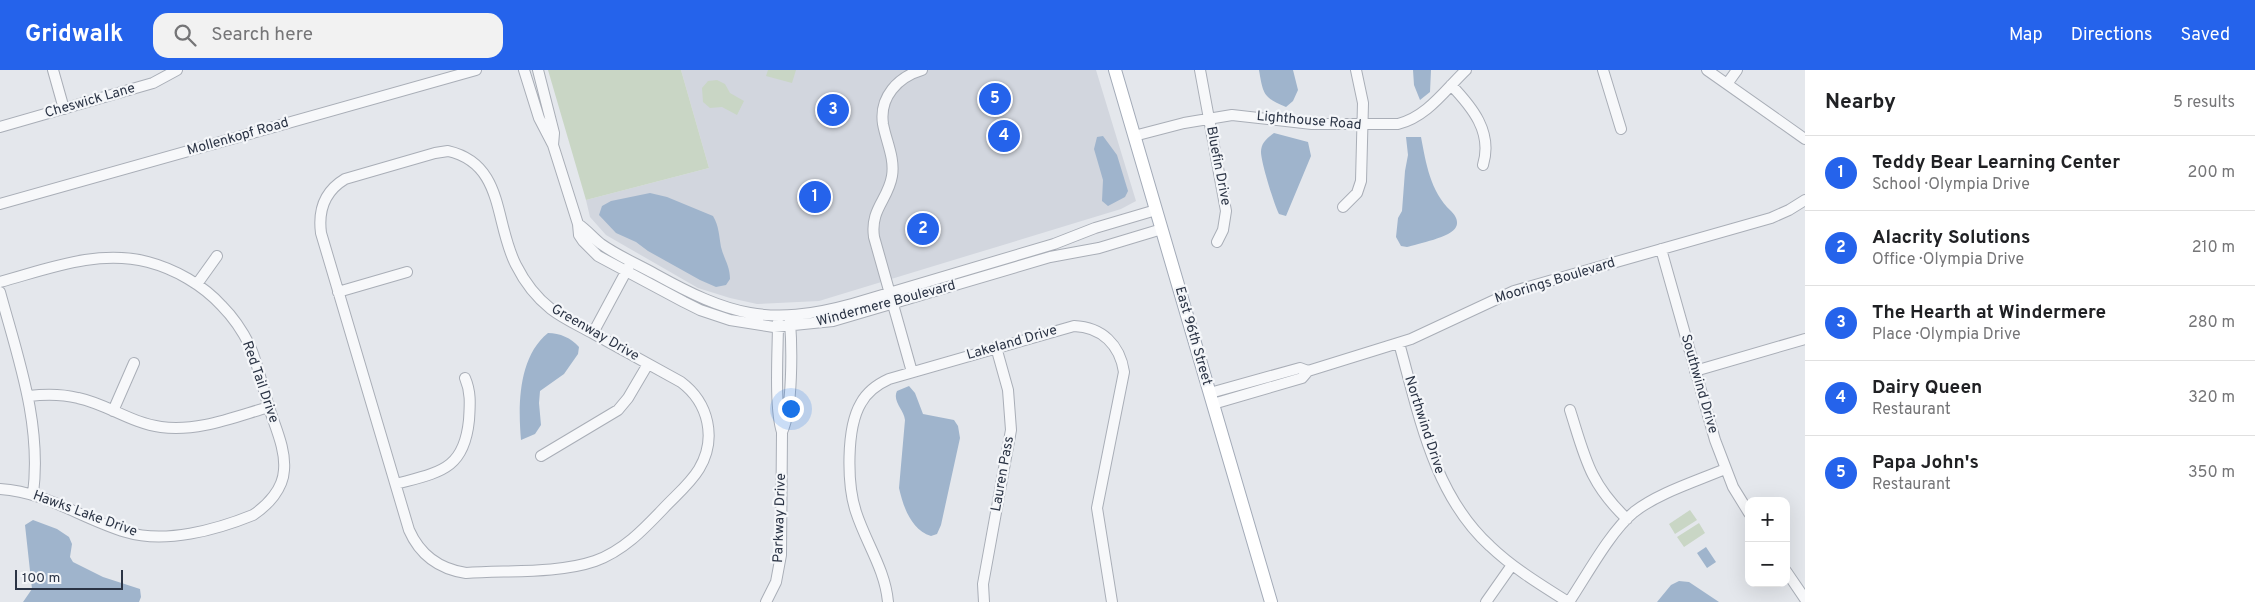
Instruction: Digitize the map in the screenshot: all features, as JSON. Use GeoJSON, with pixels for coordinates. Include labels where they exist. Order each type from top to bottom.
{"type":"FeatureCollection","features":[{"type":"Feature","properties":{"kind":"main road","name":"East 96th Street"},"geometry":{"type":"LineString","coordinates":[[1115,70],[1271,602]]}},
{"type":"Feature","properties":{"kind":"street"},"geometry":{"type":"LineString","coordinates":[[53,70],[64,109]]}},
{"type":"Feature","properties":{"kind":"street","name":"Cheswick Lane"},"geometry":{"type":"LineString","coordinates":[[0,127],[153,83],[177,70]]}},
{"type":"Feature","properties":{"kind":"street","name":"Mollenkopf Road"},"geometry":{"type":"LineString","coordinates":[[0,204],[476,70]]}},
{"type":"Feature","properties":{"kind":"street","name":"Windermere Boulevard"},"geometry":{"type":"LineString","coordinates":[[524,70],[539,118],[553,145],[578,224],[579,235],[590,249],[626,271],[700,310],[745,324],[790,327],[828,322],[1050,257],[1099,248],[1162,229]]}},
{"type":"Feature","properties":{"kind":"street","name":"Windermere Boulevard"},"geometry":{"type":"LineString","coordinates":[[538,70],[554,133],[553,145]]}},
{"type":"Feature","properties":{"kind":"street"},"geometry":{"type":"LineString","coordinates":[[912,372],[873,231],[875,212],[888,189],[892,176],[892,161],[883,125],[883,111],[893,87],[904,77],[922,70]]}},
{"type":"Feature","properties":{"kind":"street","name":"Bluefin Drive"},"geometry":{"type":"LineString","coordinates":[[1200,70],[1226,211],[1223,230],[1216,242]]}},
{"type":"Feature","properties":{"kind":"street"},"geometry":{"type":"LineString","coordinates":[[1343,207],[1355,196],[1360,184],[1364,126],[1363,97],[1356,70]]}},
{"type":"Feature","properties":{"kind":"street","name":"Lighthouse Road"},"geometry":{"type":"LineString","coordinates":[[1134,136],[1162,128],[1242,115],[1290,122],[1391,126],[1411,120],[1426,111],[1466,70]]}},
{"type":"Feature","properties":{"kind":"street"},"geometry":{"type":"LineString","coordinates":[[1603,70],[1621,129]]}},
{"type":"Feature","properties":{"kind":"street"},"geometry":{"type":"LineString","coordinates":[[1707,70],[1805,139]]}},
{"type":"Feature","properties":{"kind":"street"},"geometry":{"type":"LineString","coordinates":[[1727,84],[1737,70]]}},
{"type":"Feature","properties":{"kind":"street"},"geometry":{"type":"LineString","coordinates":[[1451,85],[1468,103],[1480,123],[1486,149],[1483,165]]}},
{"type":"Feature","properties":{"kind":"street","name":"Greenway Drive"},"geometry":{"type":"LineString","coordinates":[[448,151],[474,162],[485,173],[515,265],[531,288],[552,309],[593,333],[681,382],[697,398],[707,419],[708,449],[693,478],[640,533],[609,555],[586,564],[466,573],[447,569],[430,559],[417,545],[409,530],[338,292],[320,222],[322,209],[328,194],[339,183],[351,176],[435,152],[448,151]]}},
{"type":"Feature","properties":{"kind":"street","name":"Moorings Boulevard"},"geometry":{"type":"LineString","coordinates":[[1212,399],[1302,378],[1308,370],[1418,336],[1511,292],[1771,218],[1805,200]]}},
{"type":"Feature","properties":{"kind":"street","name":"Windermere Boulevard"},"geometry":{"type":"LineString","coordinates":[[578,224],[601,244],[686,291],[722,307],[754,314],[789,316],[831,310],[1054,244],[1095,228],[1156,210]]}},
{"type":"Feature","properties":{"kind":"street","name":"Southwind Drive"},"geometry":{"type":"LineString","coordinates":[[1660,249],[1715,440],[1725,469],[1745,506]]}},
{"type":"Feature","properties":{"kind":"street"},"geometry":{"type":"LineString","coordinates":[[196,284],[217,256]]}},
{"type":"Feature","properties":{"kind":"street","name":"Red Tail Drive"},"geometry":{"type":"LineString","coordinates":[[0,282],[76,261],[112,257],[147,262],[165,268],[196,284],[223,306],[242,331],[253,356],[284,456],[284,470],[277,492]]}},
{"type":"Feature","properties":{"kind":"street"},"geometry":{"type":"LineString","coordinates":[[593,333],[631,261]]}},
{"type":"Feature","properties":{"kind":"street"},"geometry":{"type":"LineString","coordinates":[[338,292],[407,272]]}},
{"type":"Feature","properties":{"kind":"street"},"geometry":{"type":"LineString","coordinates":[[0,292],[28,396],[34,432],[33,494]]}},
{"type":"Feature","properties":{"kind":"street","name":"Parkway Drive"},"geometry":{"type":"LineString","coordinates":[[766,602],[776,582],[781,556],[782,432],[778,391],[778,316]]}},
{"type":"Feature","properties":{"kind":"street","name":"Parkway Drive"},"geometry":{"type":"LineString","coordinates":[[782,432],[786,423],[790,387],[789,316]]}},
{"type":"Feature","properties":{"kind":"street","name":"Lakeland Drive"},"geometry":{"type":"LineString","coordinates":[[888,602],[885,581],[853,504],[850,469],[852,433],[855,417],[864,397],[884,381],[1064,327],[1081,326],[1101,333],[1113,344],[1121,356],[1124,378],[1097,508],[1112,602]]}},
{"type":"Feature","properties":{"kind":"street"},"geometry":{"type":"LineString","coordinates":[[1695,370],[1805,339]]}},
{"type":"Feature","properties":{"kind":"street","name":"Northwind Drive"},"geometry":{"type":"LineString","coordinates":[[1399,343],[1433,458],[1446,488],[1463,516],[1475,532],[1512,565],[1568,602]]}},
{"type":"Feature","properties":{"kind":"street","name":"Lauren Pass"},"geometry":{"type":"LineString","coordinates":[[984,602],[983,584],[1011,430],[1008,390],[996,347]]}},
{"type":"Feature","properties":{"kind":"street"},"geometry":{"type":"LineString","coordinates":[[114,411],[134,363]]}},
{"type":"Feature","properties":{"kind":"street"},"geometry":{"type":"LineString","coordinates":[[541,456],[618,410],[628,398],[648,364]]}},
{"type":"Feature","properties":{"kind":"street"},"geometry":{"type":"LineString","coordinates":[[396,484],[439,471],[453,462],[459,455],[466,442],[470,406],[470,391],[465,378]]}},
{"type":"Feature","properties":{"kind":"street"},"geometry":{"type":"LineString","coordinates":[[28,396],[49,394],[79,398],[150,425],[187,428],[203,426],[269,407]]}},
{"type":"Feature","properties":{"kind":"street"},"geometry":{"type":"LineString","coordinates":[[1570,410],[1594,480],[1605,496],[1626,519]]}},
{"type":"Feature","properties":{"kind":"street"},"geometry":{"type":"LineString","coordinates":[[1568,602],[1626,519],[1648,503],[1725,469]]}},
{"type":"Feature","properties":{"kind":"street","name":"Hawks Lake Drive"},"geometry":{"type":"LineString","coordinates":[[0,489],[33,494],[125,532],[159,537],[182,535],[248,517],[262,509],[277,492]]}},
{"type":"Feature","properties":{"kind":"street"},"geometry":{"type":"LineString","coordinates":[[1486,602],[1512,565]]}},
{"type":"Feature","properties":{"kind":"street"},"geometry":{"type":"LineString","coordinates":[[1790,577],[1805,599]]}},
{"type":"Feature","properties":{"kind":"shaded area"},"geometry":{"type":"Polygon","coordinates":[[[681,70],[1096,70],[1136,201],[1121,209],[819,301],[757,304],[730,298],[698,288],[606,235],[590,217],[586,200],[709,168],[681,70]]]}},
{"type":"Feature","properties":{"kind":"green space"},"geometry":{"type":"Polygon","coordinates":[[[548,70],[681,70],[709,168],[586,200],[548,70]]]}},
{"type":"Feature","properties":{"kind":"green space"},"geometry":{"type":"Polygon","coordinates":[[[768,70],[796,70],[792,83],[766,76],[768,70]]]}},
{"type":"Feature","properties":{"kind":"green space"},"geometry":{"type":"Polygon","coordinates":[[[717,80],[725,84],[730,93],[744,101],[737,115],[722,107],[710,108],[703,102],[702,88],[708,81],[717,80]]]}},
{"type":"Feature","properties":{"kind":"green space"},"geometry":{"type":"Polygon","coordinates":[[[1690,510],[1697,520],[1675,534],[1669,524],[1690,510]]]}},
{"type":"Feature","properties":{"kind":"green space"},"geometry":{"type":"Polygon","coordinates":[[[1699,523],[1705,533],[1684,547],[1677,537],[1699,523]]]}},
{"type":"Feature","properties":{"kind":"water"},"geometry":{"type":"Polygon","coordinates":[[[1259,70],[1293,70],[1298,90],[1293,101],[1286,107],[1268,97],[1263,89],[1259,70]]]}},
{"type":"Feature","properties":{"kind":"water"},"geometry":{"type":"Polygon","coordinates":[[[1413,70],[1431,70],[1430,92],[1420,100],[1414,85],[1413,70]]]}},
{"type":"Feature","properties":{"kind":"water"},"geometry":{"type":"Polygon","coordinates":[[[1274,133],[1308,142],[1311,156],[1286,216],[1279,214],[1277,209],[1268,183],[1261,152],[1263,143],[1274,133]]]}},
{"type":"Feature","properties":{"kind":"water"},"geometry":{"type":"Polygon","coordinates":[[[1103,136],[1117,155],[1128,191],[1125,197],[1108,206],[1102,201],[1103,180],[1094,149],[1097,137],[1103,136]]]}},
{"type":"Feature","properties":{"kind":"water"},"geometry":{"type":"Polygon","coordinates":[[[1406,137],[1421,137],[1427,167],[1434,186],[1438,195],[1457,220],[1456,227],[1448,234],[1407,247],[1401,246],[1396,237],[1398,218],[1402,211],[1408,155],[1406,137]]]}},
{"type":"Feature","properties":{"kind":"water"},"geometry":{"type":"Polygon","coordinates":[[[650,193],[667,197],[713,216],[718,227],[721,247],[729,270],[730,279],[726,285],[716,287],[700,280],[648,251],[636,242],[616,233],[599,215],[602,206],[611,201],[650,193]]]}},
{"type":"Feature","properties":{"kind":"water"},"geometry":{"type":"Polygon","coordinates":[[[548,333],[561,335],[572,341],[579,347],[578,354],[564,374],[540,391],[541,425],[535,434],[521,440],[520,398],[525,368],[538,343],[548,333]]]}},
{"type":"Feature","properties":{"kind":"water"},"geometry":{"type":"Polygon","coordinates":[[[909,386],[915,393],[923,414],[954,420],[958,426],[960,438],[941,525],[937,534],[931,536],[924,533],[913,523],[906,510],[899,488],[905,420],[896,395],[897,391],[909,386]]]}},
{"type":"Feature","properties":{"kind":"water"},"geometry":{"type":"Polygon","coordinates":[[[33,520],[57,529],[69,537],[72,544],[70,557],[73,562],[103,577],[140,589],[141,597],[139,602],[23,602],[32,589],[25,525],[33,520]]]}},
{"type":"Feature","properties":{"kind":"water"},"geometry":{"type":"Polygon","coordinates":[[[1706,547],[1716,562],[1707,568],[1697,553],[1706,547]]]}},
{"type":"Feature","properties":{"kind":"water"},"geometry":{"type":"Polygon","coordinates":[[[1679,581],[1689,582],[1719,602],[1657,602],[1671,585],[1679,581]]]}},
{"type":"Feature","properties":{"kind":"place","name":"Papa John's"},"geometry":{"type":"Point","coordinates":[995,99]}},
{"type":"Feature","properties":{"kind":"place","name":"The Hearth at Windermere"},"geometry":{"type":"Point","coordinates":[833,110]}},
{"type":"Feature","properties":{"kind":"place","name":"Dairy Queen"},"geometry":{"type":"Point","coordinates":[1004,136]}},
{"type":"Feature","properties":{"kind":"place","name":"Teddy Bear Learning Center"},"geometry":{"type":"Point","coordinates":[815,197]}},
{"type":"Feature","properties":{"kind":"place","name":"Alacrity Solutions"},"geometry":{"type":"Point","coordinates":[923,229]}}]}
